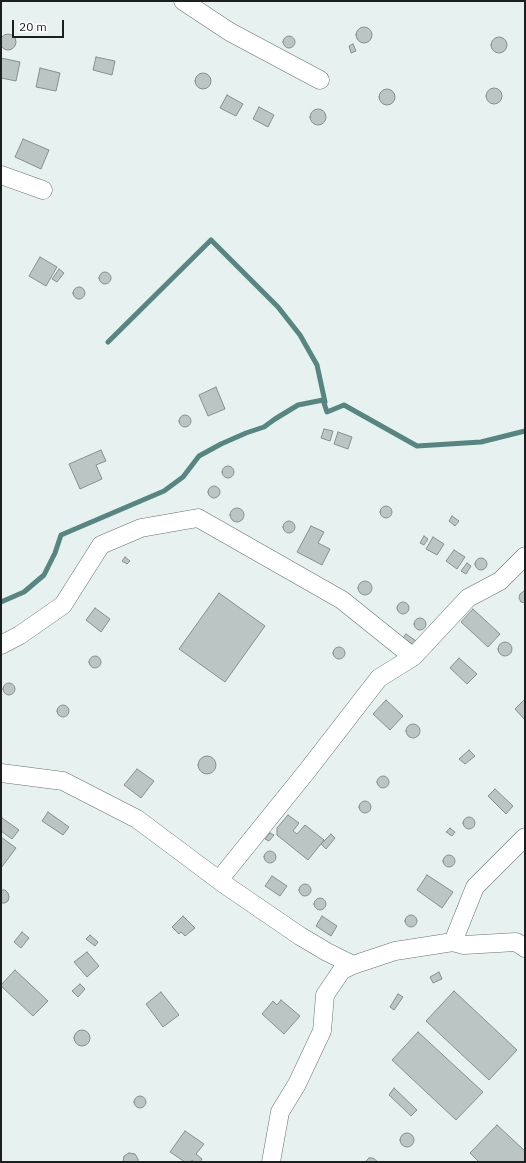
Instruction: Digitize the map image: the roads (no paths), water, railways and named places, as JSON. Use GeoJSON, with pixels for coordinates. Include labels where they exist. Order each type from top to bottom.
{"type":"FeatureCollection","features":[{"type":"Feature","properties":{"kind":"street"},"geometry":{"type":"LineString","coordinates":[[183,1],[230,32],[320,80]]}},
{"type":"Feature","properties":{"kind":"street"},"geometry":{"type":"LineString","coordinates":[[1,175],[43,190]]}},
{"type":"Feature","properties":{"kind":"street"},"geometry":{"type":"LineString","coordinates":[[1,646],[20,635],[63,605],[101,544],[141,528],[198,518],[342,600],[413,657]]}},
{"type":"Feature","properties":{"kind":"street"},"geometry":{"type":"LineString","coordinates":[[219,880],[307,771],[379,678],[413,657],[468,598],[500,581],[525,556]]}},
{"type":"Feature","properties":{"kind":"street"},"geometry":{"type":"LineString","coordinates":[[1,774],[63,781],[137,819],[219,880],[300,936],[353,966]]}},
{"type":"Feature","properties":{"kind":"street"},"geometry":{"type":"LineString","coordinates":[[453,942],[475,887],[525,837]]}},
{"type":"Feature","properties":{"kind":"street"},"geometry":{"type":"LineString","coordinates":[[271,1162],[280,1112],[297,1084],[322,1031],[325,995],[342,970],[395,950],[453,942],[464,945],[516,942],[525,948]]}},
{"type":"Feature","properties":{"kind":"waterway"},"geometry":{"type":"LineString","coordinates":[[108,342],[211,240],[278,307],[300,335],[317,365],[325,402]]}},
{"type":"Feature","properties":{"kind":"waterway"},"geometry":{"type":"LineString","coordinates":[[1,602],[24,592],[44,575],[55,553],[61,535],[164,491],[183,477],[199,456],[221,444],[264,427],[298,405],[323,400],[327,412],[344,405],[417,446],[481,442],[525,431]]}}]}
